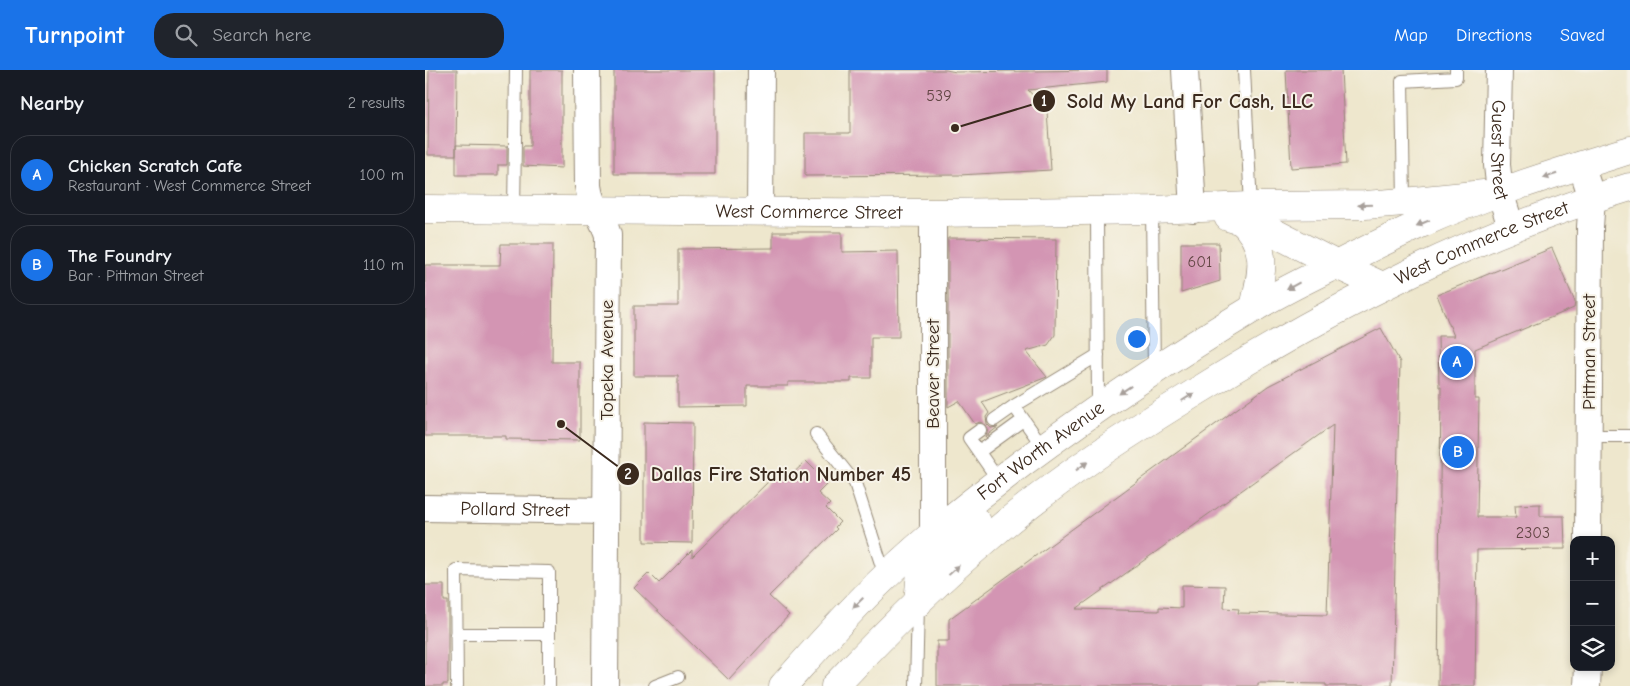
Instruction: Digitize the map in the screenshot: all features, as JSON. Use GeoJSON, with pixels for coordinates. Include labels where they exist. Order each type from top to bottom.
{"type":"FeatureCollection","features":[{"type":"Feature","properties":{"kind":"main road","name":"West Commerce Street"},"geometry":{"type":"LineString","coordinates":[[1337,265],[1420,224],[1500,192],[1630,150]]}},
{"type":"Feature","properties":{"kind":"main road","name":"West Commerce Street"},"geometry":{"type":"LineString","coordinates":[[1245,213],[1337,265],[1382,286],[1511,227],[1592,198],[1630,187]]}},
{"type":"Feature","properties":{"kind":"main road","name":"West Commerce Street"},"geometry":{"type":"LineString","coordinates":[[425,209],[933,213],[1193,210],[1245,213],[1404,202],[1500,192]]}},
{"type":"Feature","properties":{"kind":"main road"},"geometry":{"type":"LineString","coordinates":[[1245,213],[1259,245],[1261,274],[1254,308]]}},
{"type":"Feature","properties":{"kind":"main road","name":"Fort Worth Avenue"},"geometry":{"type":"LineString","coordinates":[[783,686],[846,615],[885,576],[995,484],[1043,447],[1154,371],[1254,308],[1337,265]]}},
{"type":"Feature","properties":{"kind":"main road","name":"Fort Worth Avenue"},"geometry":{"type":"LineString","coordinates":[[835,686],[873,646],[993,534],[1117,441],[1249,359],[1382,286]]}},
{"type":"Feature","properties":{"kind":"main road"},"geometry":{"type":"LineString","coordinates":[[1227,326],[1249,359]]}},
{"type":"Feature","properties":{"kind":"main road"},"geometry":{"type":"LineString","coordinates":[[1095,410],[1117,441]]}},
{"type":"Feature","properties":{"kind":"main road"},"geometry":{"type":"LineString","coordinates":[[918,603],[921,571],[980,519],[995,484]]}},
{"type":"Feature","properties":{"kind":"street","name":"Topeka Avenue"},"geometry":{"type":"LineString","coordinates":[[587,70],[587,186],[590,200],[605,224],[608,234],[605,686]]}},
{"type":"Feature","properties":{"kind":"street"},"geometry":{"type":"LineString","coordinates":[[760,212],[761,70]]}},
{"type":"Feature","properties":{"kind":"street"},"geometry":{"type":"LineString","coordinates":[[1185,70],[1193,210]]}},
{"type":"Feature","properties":{"kind":"street","name":"Guest Street"},"geometry":{"type":"LineString","coordinates":[[1499,70],[1497,165],[1500,192],[1511,227]]}},
{"type":"Feature","properties":{"kind":"street","name":"Pittman Street"},"geometry":{"type":"LineString","coordinates":[[1581,165],[1592,198],[1590,227],[1588,536]]}},
{"type":"Feature","properties":{"kind":"street","name":"Beaver Street"},"geometry":{"type":"LineString","coordinates":[[933,213],[933,535]]}},
{"type":"Feature","properties":{"kind":"street","name":"Pollard Street"},"geometry":{"type":"LineString","coordinates":[[425,508],[606,511]]}},
{"type":"Feature","properties":{"kind":"street"},"geometry":{"type":"LineString","coordinates":[[1587,671],[1587,686]]}},
{"type":"Feature","properties":{"kind":"lane"},"geometry":{"type":"LineString","coordinates":[[514,210],[516,70]]}},
{"type":"Feature","properties":{"kind":"lane"},"geometry":{"type":"LineString","coordinates":[[1245,70],[1245,213]]}},
{"type":"Feature","properties":{"kind":"lane"},"geometry":{"type":"LineString","coordinates":[[1404,202],[1402,81],[1456,78],[1455,70]]}},
{"type":"Feature","properties":{"kind":"lane"},"geometry":{"type":"LineString","coordinates":[[1152,210],[1154,371]]}},
{"type":"Feature","properties":{"kind":"lane"},"geometry":{"type":"LineString","coordinates":[[1095,410],[1098,355],[1097,211]]}},
{"type":"Feature","properties":{"kind":"lane"},"geometry":{"type":"LineString","coordinates":[[994,420],[1098,355]]}},
{"type":"Feature","properties":{"kind":"lane"},"geometry":{"type":"LineString","coordinates":[[1014,406],[1043,447]]}},
{"type":"Feature","properties":{"kind":"lane"},"geometry":{"type":"LineString","coordinates":[[979,452],[1023,420]]}},
{"type":"Feature","properties":{"kind":"lane"},"geometry":{"type":"LineString","coordinates":[[979,430],[969,438],[979,452],[995,484]]}},
{"type":"Feature","properties":{"kind":"lane"},"geometry":{"type":"LineString","coordinates":[[816,434],[855,483],[885,576]]}},
{"type":"Feature","properties":{"kind":"lane"},"geometry":{"type":"LineString","coordinates":[[1589,436],[1630,436]]}},
{"type":"Feature","properties":{"kind":"lane"},"geometry":{"type":"LineString","coordinates":[[457,686],[456,570],[549,572],[549,686]]}},
{"type":"Feature","properties":{"kind":"lane"},"geometry":{"type":"LineString","coordinates":[[917,686],[918,603]]}},
{"type":"Feature","properties":{"kind":"lane"},"geometry":{"type":"LineString","coordinates":[[456,634],[549,634]]}},
{"type":"Feature","properties":{"kind":"lane"},"geometry":{"type":"LineString","coordinates":[[655,686],[678,677]]}},
{"type":"Feature","properties":{"kind":"building"},"geometry":{"type":"Polygon","coordinates":[[[429,70],[457,70],[456,155],[428,155],[429,70]]]}},
{"type":"Feature","properties":{"kind":"building"},"geometry":{"type":"Polygon","coordinates":[[[530,70],[562,70],[562,168],[523,166],[523,146],[530,146],[530,70]]]}},
{"type":"Feature","properties":{"kind":"building"},"geometry":{"type":"Polygon","coordinates":[[[614,70],[715,70],[715,174],[614,174],[614,70]]]}},
{"type":"Feature","properties":{"kind":"building"},"geometry":{"type":"Polygon","coordinates":[[[850,70],[946,70],[956,72],[1107,70],[1107,82],[1028,90],[1047,111],[1051,170],[959,175],[805,176],[805,133],[850,133],[850,70]]]}},
{"type":"Feature","properties":{"kind":"building"},"geometry":{"type":"Polygon","coordinates":[[[1286,70],[1341,70],[1346,164],[1291,168],[1286,70]]]}},
{"type":"Feature","properties":{"kind":"building"},"geometry":{"type":"Polygon","coordinates":[[[456,145],[507,146],[507,165],[498,165],[498,175],[456,175],[456,145]]]}},
{"type":"Feature","properties":{"kind":"building"},"geometry":{"type":"Polygon","coordinates":[[[773,232],[842,232],[842,252],[898,251],[899,337],[871,337],[871,378],[851,378],[851,382],[788,382],[788,386],[747,386],[747,406],[678,407],[678,376],[634,376],[634,306],[678,306],[678,249],[773,248],[773,232]]]}},
{"type":"Feature","properties":{"kind":"building"},"geometry":{"type":"Polygon","coordinates":[[[948,238],[1056,239],[1055,335],[1048,345],[1026,351],[1047,377],[982,402],[989,413],[986,417],[987,424],[991,428],[998,427],[985,437],[988,430],[986,425],[980,422],[975,424],[959,401],[948,407],[948,238]]]}},
{"type":"Feature","properties":{"kind":"building"},"geometry":{"type":"Polygon","coordinates":[[[1181,243],[1219,243],[1220,281],[1181,293],[1181,243]]]}},
{"type":"Feature","properties":{"kind":"building"},"geometry":{"type":"Polygon","coordinates":[[[501,244],[553,244],[552,362],[580,362],[580,440],[506,439],[506,436],[425,436],[425,265],[500,265],[501,244]]]}},
{"type":"Feature","properties":{"kind":"building"},"geometry":{"type":"Polygon","coordinates":[[[1552,248],[1575,302],[1574,308],[1475,349],[1475,399],[1479,399],[1477,517],[1516,517],[1515,505],[1540,504],[1540,516],[1564,516],[1565,549],[1477,550],[1475,686],[1438,686],[1441,387],[1439,387],[1438,336],[1454,336],[1437,295],[1552,248]]]}},
{"type":"Feature","properties":{"kind":"building"},"geometry":{"type":"Polygon","coordinates":[[[1381,328],[1400,362],[1392,686],[1258,683],[1258,686],[937,686],[937,641],[949,641],[949,619],[1268,386],[1381,328]],[[1333,425],[1076,609],[1159,611],[1159,607],[1182,608],[1182,585],[1225,586],[1224,608],[1239,609],[1238,613],[1327,615],[1333,425]]]}},
{"type":"Feature","properties":{"kind":"building"},"geometry":{"type":"Polygon","coordinates":[[[644,422],[693,423],[692,543],[644,542],[644,422]]]}},
{"type":"Feature","properties":{"kind":"building"},"geometry":{"type":"Polygon","coordinates":[[[806,461],[828,483],[818,493],[830,504],[826,508],[840,522],[835,527],[837,529],[769,596],[789,615],[729,680],[634,588],[649,573],[659,583],[692,550],[692,557],[776,474],[784,482],[806,461]]]}},
{"type":"Feature","properties":{"kind":"building"},"geometry":{"type":"Polygon","coordinates":[[[425,585],[444,585],[444,601],[448,601],[448,684],[443,684],[443,686],[425,686],[425,585]]]}},
{"type":"Feature","properties":{"kind":"place","name":"Sold My Land For Cash, LLC"},"geometry":{"type":"Point","coordinates":[955,128]}},
{"type":"Feature","properties":{"kind":"place","name":"Chicken Scratch Cafe"},"geometry":{"type":"Point","coordinates":[1457,362]}},
{"type":"Feature","properties":{"kind":"place","name":"Dallas Fire Station Number 45"},"geometry":{"type":"Point","coordinates":[561,424]}},
{"type":"Feature","properties":{"kind":"place","name":"The Foundry"},"geometry":{"type":"Point","coordinates":[1458,452]}}]}
